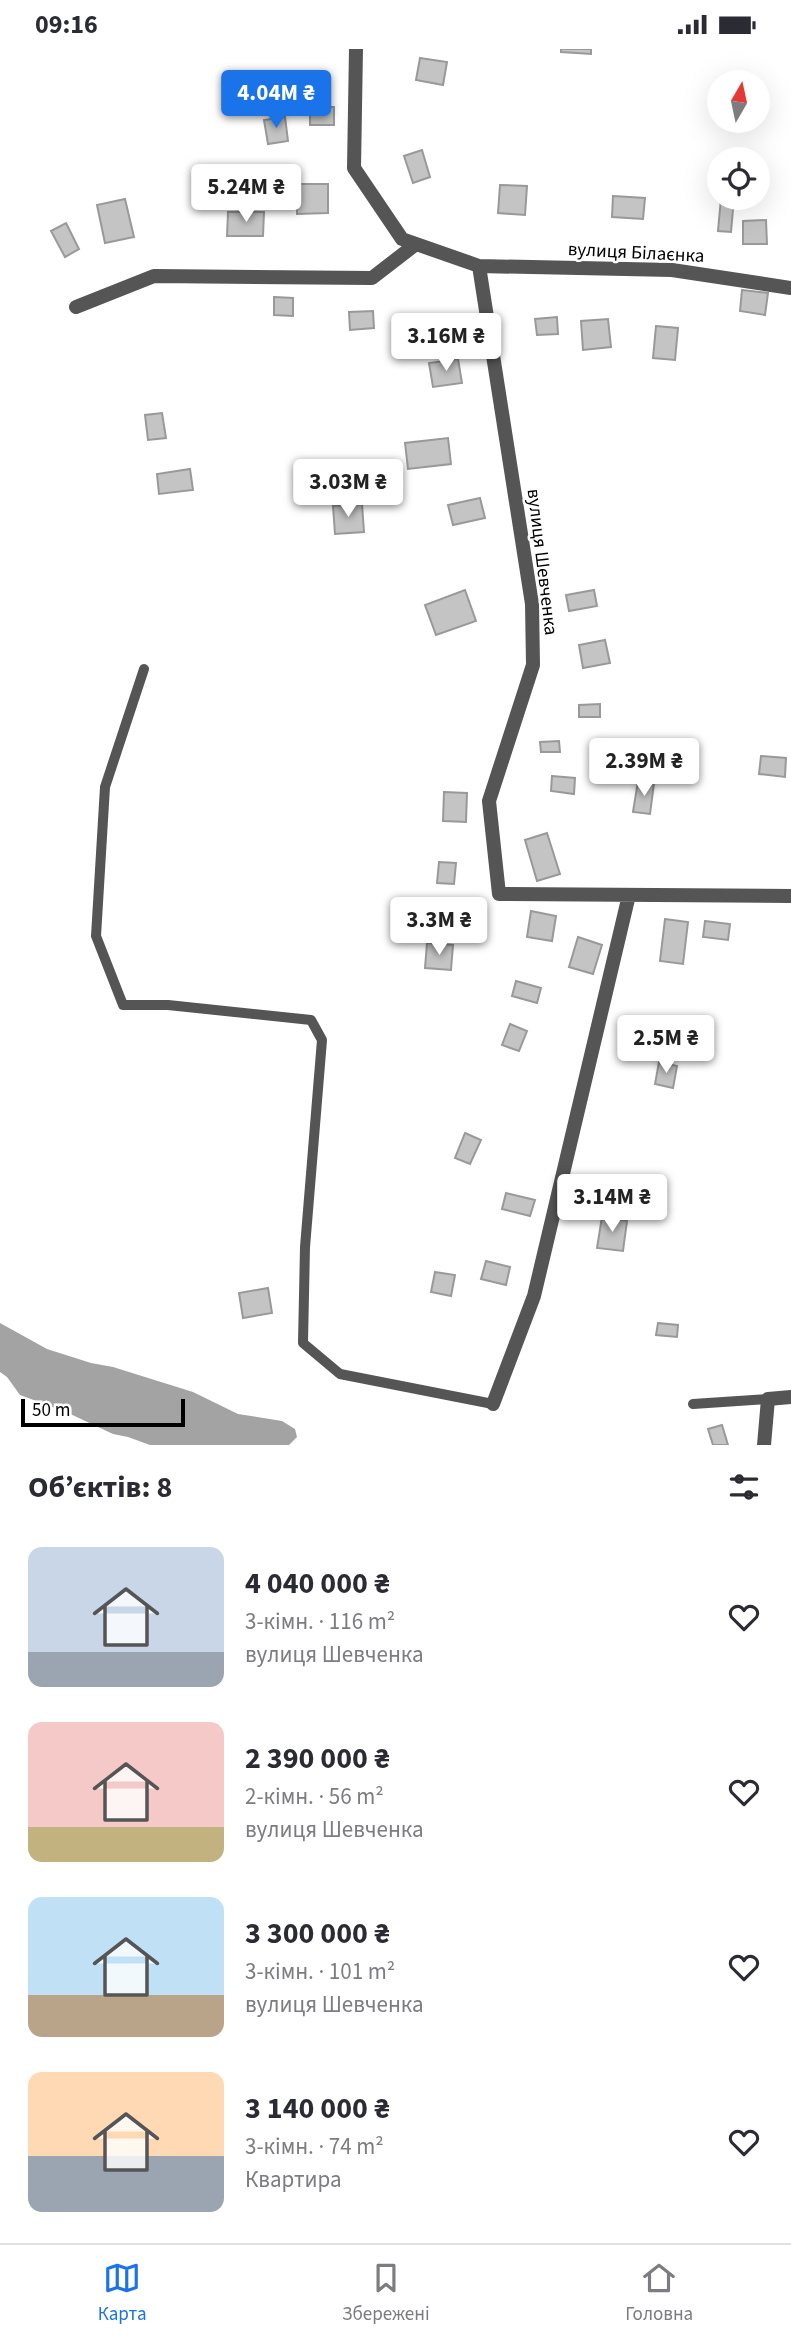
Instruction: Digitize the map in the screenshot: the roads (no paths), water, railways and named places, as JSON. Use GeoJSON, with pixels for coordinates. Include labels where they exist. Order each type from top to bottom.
{"type":"FeatureCollection","features":[{"type":"Feature","properties":{"kind":"street"},"geometry":{"type":"LineString","coordinates":[[356,49],[355,168],[402,239],[479,266]]}},
{"type":"Feature","properties":{"kind":"street"},"geometry":{"type":"LineString","coordinates":[[76,307],[154,276],[372,278],[416,244]]}},
{"type":"Feature","properties":{"kind":"street","name":"вулиця Білаєнка"},"geometry":{"type":"LineString","coordinates":[[479,266],[672,270],[791,288]]}},
{"type":"Feature","properties":{"kind":"street","name":"вулиця Шевченка"},"geometry":{"type":"LineString","coordinates":[[479,266],[532,604],[533,665],[489,801],[499,894],[791,896]]}},
{"type":"Feature","properties":{"kind":"street"},"geometry":{"type":"LineString","coordinates":[[493,1404],[534,1296],[629,895]]}},
{"type":"Feature","properties":{"kind":"street"},"geometry":{"type":"LineString","coordinates":[[764,1445],[768,1399],[791,1397]]}},
{"type":"Feature","properties":{"kind":"lane"},"geometry":{"type":"LineString","coordinates":[[144,669],[105,787],[103,814],[96,936],[123,1005],[168,1005],[311,1020],[322,1040],[305,1247],[303,1343],[340,1374],[493,1404]]}},
{"type":"Feature","properties":{"kind":"lane"},"geometry":{"type":"LineString","coordinates":[[693,1404],[768,1399]]}}]}
